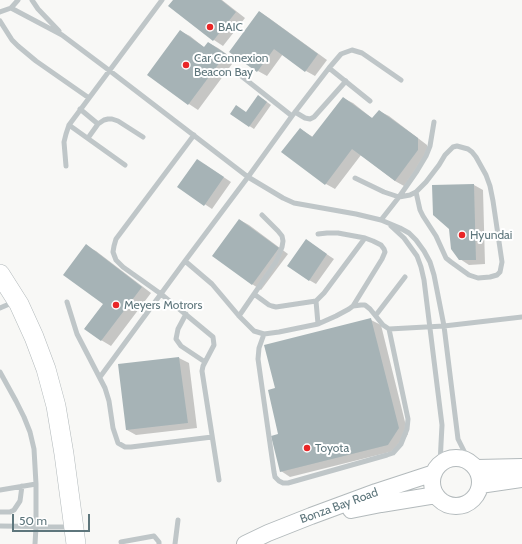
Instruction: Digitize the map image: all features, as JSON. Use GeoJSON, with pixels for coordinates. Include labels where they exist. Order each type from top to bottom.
{"type":"FeatureCollection","features":[{"type":"Feature","properties":{"kind":"highway"},"geometry":{"type":"LineString","coordinates":[[0,274],[8,304],[34,337],[46,369],[56,406],[75,535]]}},
{"type":"Feature","properties":{"kind":"main road","name":"Bonza Bay Road"},"geometry":{"type":"LineString","coordinates":[[245,544],[311,516],[437,469],[446,460],[462,458],[473,465],[522,468]]}},
{"type":"Feature","properties":{"kind":"main road"},"geometry":{"type":"LineString","coordinates":[[437,469],[432,484],[436,495],[441,500],[455,506],[469,503],[478,492],[480,479],[473,465]]}},
{"type":"Feature","properties":{"kind":"main road"},"geometry":{"type":"LineString","coordinates":[[480,485],[522,478]]}},
{"type":"Feature","properties":{"kind":"main road","name":"Bonza Bay Road"},"geometry":{"type":"LineString","coordinates":[[259,544],[324,518],[356,509],[436,495]]}},
{"type":"Feature","properties":{"kind":"lane"},"geometry":{"type":"LineString","coordinates":[[0,12],[11,8],[18,0]]}},
{"type":"Feature","properties":{"kind":"lane"},"geometry":{"type":"LineString","coordinates":[[32,0],[38,9],[62,35]]}},
{"type":"Feature","properties":{"kind":"lane"},"geometry":{"type":"LineString","coordinates":[[66,166],[64,142],[69,125],[162,0]]}},
{"type":"Feature","properties":{"kind":"lane"},"geometry":{"type":"LineString","coordinates":[[11,8],[62,35],[248,177],[283,198],[294,202],[381,220],[409,233],[424,251],[430,262],[434,275],[444,326],[458,439],[473,465]]}},
{"type":"Feature","properties":{"kind":"lane"},"geometry":{"type":"LineString","coordinates":[[0,21],[12,40],[18,46],[36,61],[89,98]]}},
{"type":"Feature","properties":{"kind":"lane"},"geometry":{"type":"LineString","coordinates":[[100,378],[294,114],[341,54],[352,50],[362,53],[401,80]]}},
{"type":"Feature","properties":{"kind":"lane"},"geometry":{"type":"LineString","coordinates":[[329,68],[370,101]]}},
{"type":"Feature","properties":{"kind":"lane"},"geometry":{"type":"LineString","coordinates":[[240,76],[294,114],[310,119],[314,118],[346,81]]}},
{"type":"Feature","properties":{"kind":"lane"},"geometry":{"type":"LineString","coordinates":[[80,109],[98,124]]}},
{"type":"Feature","properties":{"kind":"lane"},"geometry":{"type":"LineString","coordinates":[[88,138],[98,124],[104,120],[112,119],[118,121],[143,137]]}},
{"type":"Feature","properties":{"kind":"lane"},"geometry":{"type":"LineString","coordinates":[[381,220],[399,197],[426,156],[431,141],[434,122]]}},
{"type":"Feature","properties":{"kind":"lane"},"geometry":{"type":"LineString","coordinates":[[69,125],[125,165]]}},
{"type":"Feature","properties":{"kind":"lane"},"geometry":{"type":"LineString","coordinates":[[194,135],[116,239],[113,252],[116,260],[123,267],[161,294],[213,337],[214,346],[203,366],[202,371],[219,480]]}},
{"type":"Feature","properties":{"kind":"lane"},"geometry":{"type":"LineString","coordinates":[[355,178],[384,192],[399,197],[410,195],[416,192],[426,182],[445,155],[453,147],[457,146],[468,149],[472,152],[481,165],[490,186],[502,262],[500,272],[497,275],[490,277],[478,278],[469,275],[446,258],[436,236],[420,210],[416,192]]}},
{"type":"Feature","properties":{"kind":"lane"},"geometry":{"type":"LineString","coordinates":[[239,316],[276,262],[282,247],[282,236],[262,215]]}},
{"type":"Feature","properties":{"kind":"lane"},"geometry":{"type":"LineString","coordinates":[[389,224],[404,238],[417,256],[424,280],[442,425],[442,444],[437,469]]}},
{"type":"Feature","properties":{"kind":"lane"},"geometry":{"type":"LineString","coordinates":[[185,261],[212,284],[254,331],[264,334],[279,332],[318,324],[353,306],[382,260],[385,252],[381,245],[365,238],[338,233],[318,234]]}},
{"type":"Feature","properties":{"kind":"lane"},"geometry":{"type":"LineString","coordinates":[[254,294],[269,305],[276,307],[316,300],[320,297],[365,238]]}},
{"type":"Feature","properties":{"kind":"lane"},"geometry":{"type":"LineString","coordinates":[[376,315],[405,277]]}},
{"type":"Feature","properties":{"kind":"lane"},"geometry":{"type":"LineString","coordinates":[[316,300],[318,324]]}},
{"type":"Feature","properties":{"kind":"lane"},"geometry":{"type":"LineString","coordinates":[[67,302],[77,334],[105,388],[109,401],[113,428],[118,443],[125,447],[131,447],[212,437]]}},
{"type":"Feature","properties":{"kind":"lane"},"geometry":{"type":"LineString","coordinates":[[264,334],[259,348],[258,359],[274,472],[275,477],[279,481],[288,483],[387,455],[393,453],[401,444],[407,429],[408,419],[389,329],[365,305],[353,306]]}},
{"type":"Feature","properties":{"kind":"lane"},"geometry":{"type":"LineString","coordinates":[[186,314],[178,329],[176,339],[181,346],[205,362]]}},
{"type":"Feature","properties":{"kind":"lane"},"geometry":{"type":"LineString","coordinates":[[389,329],[444,326],[522,317]]}},
{"type":"Feature","properties":{"kind":"lane"},"geometry":{"type":"LineString","coordinates":[[0,372],[16,401],[30,432],[34,449],[36,484],[35,544]]}},
{"type":"Feature","properties":{"kind":"lane"},"geometry":{"type":"LineString","coordinates":[[0,490],[36,484]]}},
{"type":"Feature","properties":{"kind":"lane"},"geometry":{"type":"LineString","coordinates":[[0,512],[10,512],[14,510],[20,501],[22,486]]}},
{"type":"Feature","properties":{"kind":"lane"},"geometry":{"type":"LineString","coordinates":[[175,544],[178,520]]}},
{"type":"Feature","properties":{"kind":"lane"},"geometry":{"type":"LineString","coordinates":[[0,526],[36,527],[75,535]]}},
{"type":"Feature","properties":{"kind":"lane"},"geometry":{"type":"LineString","coordinates":[[121,542],[154,536],[160,544]]}},
{"type":"Feature","properties":{"kind":"building","name":"BAIC"},"geometry":{"type":"Polygon","coordinates":[[[173,0],[221,0],[236,12],[213,41],[168,6],[173,0]]]}},
{"type":"Feature","properties":{"kind":"building"},"geometry":{"type":"Polygon","coordinates":[[[259,11],[318,54],[305,72],[274,49],[257,72],[229,52],[259,11]]]}},
{"type":"Feature","properties":{"kind":"building","name":"Car Connexion Beacon Bay"},"geometry":{"type":"Polygon","coordinates":[[[180,30],[204,47],[208,42],[226,54],[188,105],[147,75],[180,30]]]}},
{"type":"Feature","properties":{"kind":"building"},"geometry":{"type":"Polygon","coordinates":[[[258,95],[267,102],[249,127],[230,114],[236,105],[246,112],[258,95]]]}},
{"type":"Feature","properties":{"kind":"building"},"geometry":{"type":"Polygon","coordinates":[[[343,97],[372,118],[379,110],[418,138],[418,150],[395,181],[352,149],[325,185],[281,152],[300,128],[312,137],[343,97]]]}},
{"type":"Feature","properties":{"kind":"building"},"geometry":{"type":"Polygon","coordinates":[[[197,159],[224,177],[204,206],[177,187],[197,159]]]}},
{"type":"Feature","properties":{"kind":"building"},"geometry":{"type":"Polygon","coordinates":[[[474,184],[476,260],[459,260],[451,249],[449,229],[433,215],[432,185],[474,184]]]}},
{"type":"Feature","properties":{"kind":"building"},"geometry":{"type":"Polygon","coordinates":[[[239,219],[279,248],[252,285],[212,256],[239,219]]]}},
{"type":"Feature","properties":{"kind":"building"},"geometry":{"type":"Polygon","coordinates":[[[306,239],[327,254],[309,281],[287,266],[306,239]]]}},
{"type":"Feature","properties":{"kind":"building"},"geometry":{"type":"Polygon","coordinates":[[[86,244],[142,287],[101,341],[84,329],[103,304],[63,275],[86,244]]]}},
{"type":"Feature","properties":{"kind":"building"},"geometry":{"type":"Polygon","coordinates":[[[371,318],[399,428],[388,445],[280,472],[271,436],[278,434],[268,390],[275,388],[264,345],[371,318]]]}},
{"type":"Feature","properties":{"kind":"building"},"geometry":{"type":"Polygon","coordinates":[[[179,357],[188,423],[126,430],[118,364],[179,357]]]}},
{"type":"Feature","properties":{"kind":"place","name":"BAIC"},"geometry":{"type":"Point","coordinates":[210,27]}},
{"type":"Feature","properties":{"kind":"place","name":"Car Connexion Beacon Bay"},"geometry":{"type":"Point","coordinates":[186,65]}},
{"type":"Feature","properties":{"kind":"place","name":"Hyundai"},"geometry":{"type":"Point","coordinates":[462,235]}},
{"type":"Feature","properties":{"kind":"place","name":"Meyers Motrors"},"geometry":{"type":"Point","coordinates":[116,305]}},
{"type":"Feature","properties":{"kind":"place","name":"Toyota"},"geometry":{"type":"Point","coordinates":[307,448]}}]}
